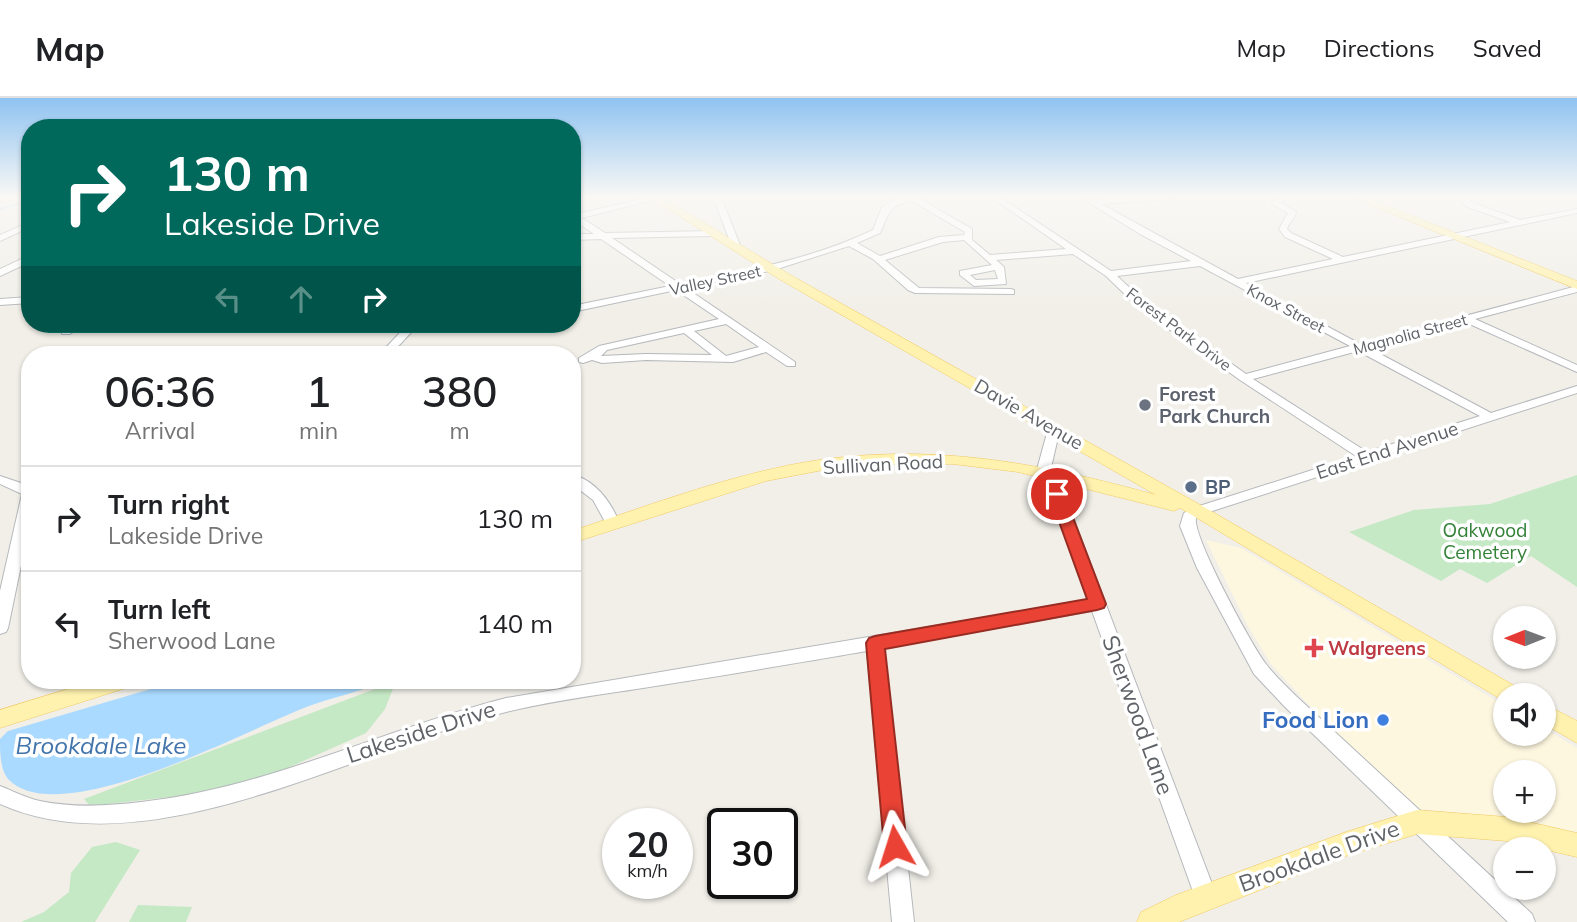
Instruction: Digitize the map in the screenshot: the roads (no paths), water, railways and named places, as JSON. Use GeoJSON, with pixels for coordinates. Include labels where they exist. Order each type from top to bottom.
{"type":"FeatureCollection","features":[{"type":"Feature","properties":{"kind":"main road","name":"Davie Avenue"},"geometry":{"type":"LineString","coordinates":[[716,235],[1198,511],[1493,684]]}},
{"type":"Feature","properties":{"kind":"main road"},"geometry":{"type":"LineString","coordinates":[[1448,235],[1577,287]]}},
{"type":"Feature","properties":{"kind":"main road","name":"Sullivan Road"},"geometry":{"type":"LineString","coordinates":[[581,534],[758,478],[829,464],[867,460],[945,460],[1047,472],[1198,511]]}},
{"type":"Feature","properties":{"kind":"main road"},"geometry":{"type":"LineString","coordinates":[[0,719],[96,689]]}},
{"type":"Feature","properties":{"kind":"main road"},"geometry":{"type":"LineString","coordinates":[[1556,720],[1577,733]]}},
{"type":"Feature","properties":{"kind":"main road","name":"Brookdale Drive"},"geometry":{"type":"LineString","coordinates":[[1155,922],[1176,908],[1346,844],[1417,822],[1507,830],[1577,845]]}},
{"type":"Feature","properties":{"kind":"street"},"geometry":{"type":"LineString","coordinates":[[581,237],[644,235]]}},
{"type":"Feature","properties":{"kind":"street"},"geometry":{"type":"LineString","coordinates":[[732,235],[736,245],[734,246]]}},
{"type":"Feature","properties":{"kind":"street","name":"Valley Street"},"geometry":{"type":"LineString","coordinates":[[581,307],[771,268],[867,235]]}},
{"type":"Feature","properties":{"kind":"street","name":"Forest Park Drive"},"geometry":{"type":"LineString","coordinates":[[1053,235],[1109,274],[1142,305],[1244,378],[1366,457]]}},
{"type":"Feature","properties":{"kind":"street","name":"Knox Street"},"geometry":{"type":"LineString","coordinates":[[1152,235],[1490,417]]}},
{"type":"Feature","properties":{"kind":"street"},"geometry":{"type":"LineString","coordinates":[[1291,235],[1341,260]]}},
{"type":"Feature","properties":{"kind":"street"},"geometry":{"type":"LineString","coordinates":[[1238,282],[1459,235]]}},
{"type":"Feature","properties":{"kind":"street"},"geometry":{"type":"LineString","coordinates":[[601,237],[791,364]]}},
{"type":"Feature","properties":{"kind":"street"},"geometry":{"type":"LineString","coordinates":[[879,259],[942,239],[968,237],[971,244],[999,267]]}},
{"type":"Feature","properties":{"kind":"street"},"geometry":{"type":"LineString","coordinates":[[850,243],[879,259],[911,288],[918,291],[1011,292]]}},
{"type":"Feature","properties":{"kind":"street"},"geometry":{"type":"LineString","coordinates":[[987,258],[1076,251]]}},
{"type":"Feature","properties":{"kind":"street"},"geometry":{"type":"LineString","coordinates":[[0,273],[21,262]]}},
{"type":"Feature","properties":{"kind":"street"},"geometry":{"type":"LineString","coordinates":[[1109,274],[1201,263]]}},
{"type":"Feature","properties":{"kind":"street","name":"Magnolia Street"},"geometry":{"type":"LineString","coordinates":[[1244,378],[1577,287]]}},
{"type":"Feature","properties":{"kind":"street"},"geometry":{"type":"LineString","coordinates":[[0,302],[21,300]]}},
{"type":"Feature","properties":{"kind":"street"},"geometry":{"type":"LineString","coordinates":[[1466,319],[1577,369]]}},
{"type":"Feature","properties":{"kind":"street"},"geometry":{"type":"LineString","coordinates":[[583,360],[603,348],[726,321]]}},
{"type":"Feature","properties":{"kind":"street"},"geometry":{"type":"LineString","coordinates":[[687,331],[724,359]]}},
{"type":"Feature","properties":{"kind":"street"},"geometry":{"type":"LineString","coordinates":[[393,346],[405,333]]}},
{"type":"Feature","properties":{"kind":"street"},"geometry":{"type":"LineString","coordinates":[[595,354],[596,358],[602,360],[646,357],[724,359],[742,357],[768,348]]}},
{"type":"Feature","properties":{"kind":"street","name":"East End Avenue"},"geometry":{"type":"LineString","coordinates":[[1198,511],[1577,389]]}},
{"type":"Feature","properties":{"kind":"street"},"geometry":{"type":"LineString","coordinates":[[1047,472],[1053,433],[1048,426]]}},
{"type":"Feature","properties":{"kind":"street"},"geometry":{"type":"LineString","coordinates":[[1047,472],[1058,443],[1065,440],[1080,443]]}},
{"type":"Feature","properties":{"kind":"street","name":"Sherwood Lane"},"geometry":{"type":"LineString","coordinates":[[1047,472],[1206,897]]}},
{"type":"Feature","properties":{"kind":"street"},"geometry":{"type":"LineString","coordinates":[[1057,494],[1059,482],[1076,479]]}},
{"type":"Feature","properties":{"kind":"street"},"geometry":{"type":"LineString","coordinates":[[0,480],[21,487]]}},
{"type":"Feature","properties":{"kind":"street"},"geometry":{"type":"LineString","coordinates":[[581,484],[598,496],[613,524]]}},
{"type":"Feature","properties":{"kind":"street"},"geometry":{"type":"LineString","coordinates":[[1198,511],[1189,516],[1187,526],[1205,568],[1260,669],[1524,922]]}},
{"type":"Feature","properties":{"kind":"street"},"geometry":{"type":"LineString","coordinates":[[0,628],[21,531]]}},
{"type":"Feature","properties":{"kind":"street"},"geometry":{"type":"LineString","coordinates":[[18,545],[21,542]]}},
{"type":"Feature","properties":{"kind":"street","name":"Lakeside Drive"},"geometry":{"type":"LineString","coordinates":[[0,795],[23,807],[57,814],[98,814],[171,807],[247,792],[402,735],[456,717],[509,704],[1097,604]]}},
{"type":"Feature","properties":{"kind":"street"},"geometry":{"type":"LineString","coordinates":[[875,643],[903,922]]}},
{"type":"Feature","properties":{"kind":"water","name":"Brookdale Lake"},"geometry":{"type":"Polygon","coordinates":[[[151,689],[363,689],[309,706],[155,771],[110,785],[68,793],[33,792],[8,779],[1,760],[0,739],[8,731],[151,689]]]}},
{"type":"Feature","properties":{"kind":"place","name":"Forest Park Church"},"geometry":{"type":"Point","coordinates":[1145,405]}},
{"type":"Feature","properties":{"kind":"place","name":"BP"},"geometry":{"type":"Point","coordinates":[1191,487]}},
{"type":"Feature","properties":{"kind":"place","name":"Walgreens"},"geometry":{"type":"Point","coordinates":[1314,648]}},
{"type":"Feature","properties":{"kind":"place","name":"Food Lion"},"geometry":{"type":"Point","coordinates":[1383,720]}},
{"type":"Feature","properties":{"kind":"park label","name":"Oakwood Cemetery"},"geometry":{"type":"Point","coordinates":[1485,541]}}]}
